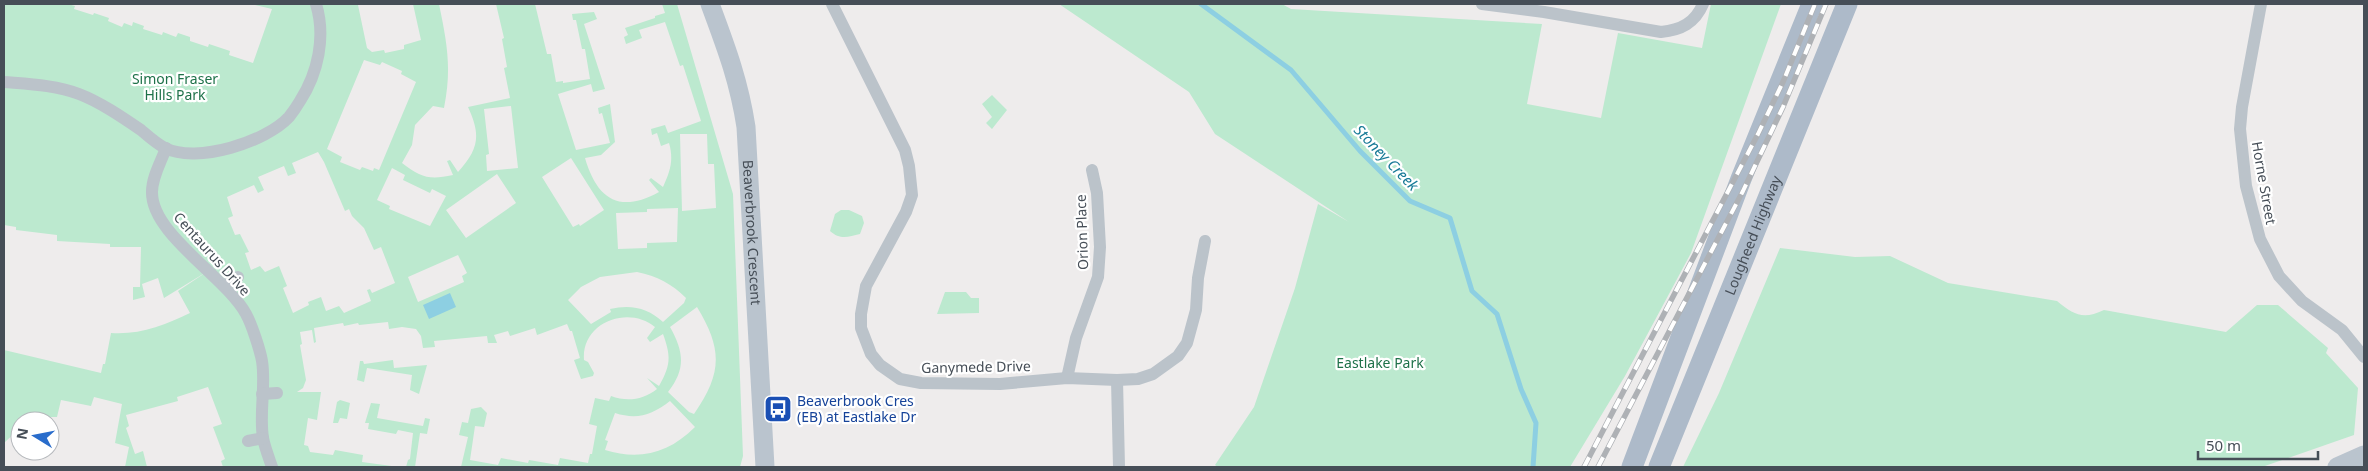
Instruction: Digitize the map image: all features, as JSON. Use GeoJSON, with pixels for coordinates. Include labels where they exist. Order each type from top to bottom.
{"type":"FeatureCollection","features":[{"type":"Feature","properties":{"kind":"main road"},"geometry":{"type":"LineString","coordinates":[[1632,467],[1741,179],[1812,4]]}},
{"type":"Feature","properties":{"kind":"main road","name":"Lougheed Highway"},"geometry":{"type":"LineString","coordinates":[[1659,467],[1847,4]]}},
{"type":"Feature","properties":{"kind":"street"},"geometry":{"type":"LineString","coordinates":[[4,82],[35,85],[78,94],[121,116],[166,148],[190,152],[213,152],[226,149],[253,140],[288,118],[308,88],[318,60],[320,17],[316,4]]}},
{"type":"Feature","properties":{"kind":"street","name":"Beaverbrook Crescent"},"geometry":{"type":"LineString","coordinates":[[710,4],[730,56],[740,90],[746,127],[765,467]]}},
{"type":"Feature","properties":{"kind":"street","name":"Ganymede Drive"},"geometry":{"type":"LineString","coordinates":[[832,4],[905,150],[911,181],[912,196],[906,212],[866,286],[862,302],[862,328],[871,354],[890,374],[900,379],[921,384],[1000,384],[1067,378],[1117,380],[1138,379],[1153,374],[1178,356],[1187,343],[1196,310],[1198,278],[1205,241]]}},
{"type":"Feature","properties":{"kind":"street"},"geometry":{"type":"LineString","coordinates":[[1482,4],[1544,12],[1661,32],[1675,30],[1688,24],[1699,14],[1703,4]]}},
{"type":"Feature","properties":{"kind":"street","name":"Horne Street"},"geometry":{"type":"LineString","coordinates":[[2261,4],[2242,107],[2240,129],[2246,186],[2260,240],[2279,276],[2302,301],[2342,330],[2364,358]]}},
{"type":"Feature","properties":{"kind":"street","name":"Centaurus Drive"},"geometry":{"type":"LineString","coordinates":[[166,148],[152,192],[162,221],[189,253],[224,286],[246,314],[262,361],[263,438],[272,467]]}},
{"type":"Feature","properties":{"kind":"street","name":"Orion Place"},"geometry":{"type":"LineString","coordinates":[[1067,378],[1076,338],[1098,277],[1100,248],[1097,193],[1092,170]]}},
{"type":"Feature","properties":{"kind":"street"},"geometry":{"type":"LineString","coordinates":[[224,286],[238,277]]}},
{"type":"Feature","properties":{"kind":"street"},"geometry":{"type":"LineString","coordinates":[[1117,380],[1119,467]]}},
{"type":"Feature","properties":{"kind":"street"},"geometry":{"type":"LineString","coordinates":[[262,394],[277,394]]}},
{"type":"Feature","properties":{"kind":"street"},"geometry":{"type":"LineString","coordinates":[[248,441],[263,438]]}},
{"type":"Feature","properties":{"kind":"street"},"geometry":{"type":"LineString","coordinates":[[2337,467],[2364,455]]}},
{"type":"Feature","properties":{"kind":"green space","name":"Simon Fraser Hills Park"},"geometry":{"type":"Polygon","coordinates":[[[4,4],[68,4],[75,6],[74,9],[109,18],[108,21],[122,27],[124,23],[132,26],[133,22],[144,26],[143,29],[162,35],[163,32],[176,37],[178,33],[190,37],[190,41],[208,47],[209,44],[230,51],[229,55],[253,63],[272,9],[251,4],[360,4],[358,5],[367,48],[372,52],[384,50],[385,53],[404,49],[404,45],[421,40],[413,4],[439,4],[448,56],[448,80],[444,108],[433,106],[415,125],[412,145],[402,163],[420,175],[432,177],[453,175],[447,161],[450,160],[458,172],[474,149],[476,141],[475,126],[468,107],[510,98],[504,68],[507,67],[502,39],[504,38],[496,4],[535,4],[547,54],[551,54],[556,82],[563,81],[563,83],[590,79],[585,49],[582,49],[576,20],[573,20],[572,14],[594,12],[597,19],[584,24],[605,89],[593,92],[591,84],[558,94],[576,150],[610,143],[602,113],[599,114],[598,108],[610,104],[615,142],[601,155],[585,158],[596,184],[603,193],[621,202],[632,202],[645,199],[659,192],[649,180],[651,178],[663,187],[669,171],[671,155],[669,143],[661,146],[657,133],[652,135],[651,129],[665,125],[668,133],[701,121],[683,65],[680,66],[665,22],[639,30],[642,38],[626,44],[624,37],[628,35],[625,28],[665,13],[662,4],[677,4],[733,194],[743,456],[740,467],[461,467],[468,437],[459,435],[462,422],[468,423],[471,409],[481,407],[487,413],[484,427],[475,426],[470,460],[498,465],[501,458],[528,463],[529,460],[558,465],[560,458],[588,463],[590,454],[592,454],[597,426],[589,424],[595,398],[609,401],[611,396],[635,399],[646,396],[657,389],[647,378],[659,386],[668,366],[667,348],[663,334],[650,342],[647,338],[655,327],[633,318],[620,318],[609,321],[598,327],[590,336],[585,347],[584,360],[588,362],[594,373],[593,376],[581,379],[574,360],[580,358],[572,331],[570,331],[567,324],[537,335],[535,328],[510,336],[508,331],[494,335],[497,343],[488,343],[487,336],[434,341],[435,347],[423,348],[421,336],[416,329],[402,327],[389,329],[388,322],[359,325],[358,323],[344,326],[343,323],[314,328],[316,342],[314,343],[312,330],[300,332],[302,344],[300,345],[306,380],[303,388],[297,392],[321,392],[317,420],[308,418],[304,445],[308,446],[310,452],[333,455],[335,450],[363,455],[362,462],[399,467],[223,467],[221,461],[225,459],[213,427],[222,424],[208,387],[177,397],[178,401],[126,415],[129,426],[126,428],[135,454],[143,451],[147,467],[125,467],[129,447],[115,443],[122,404],[94,397],[91,406],[61,400],[58,411],[10,411],[10,437],[4,443],[4,350],[101,373],[103,364],[105,364],[111,333],[142,331],[190,313],[178,291],[208,271],[164,298],[158,278],[142,284],[145,297],[133,300],[133,287],[140,287],[141,247],[110,247],[110,244],[57,241],[57,235],[16,230],[16,227],[4,225],[4,4]],[[364,60],[327,149],[342,157],[340,162],[360,170],[362,167],[373,171],[374,168],[379,170],[416,82],[401,74],[402,71],[382,62],[380,65],[364,60]],[[511,106],[484,109],[489,154],[486,155],[487,171],[518,168],[511,106]],[[680,134],[682,211],[716,208],[714,164],[708,164],[707,134],[680,134]],[[318,152],[292,163],[296,173],[288,176],[284,166],[258,177],[264,190],[258,193],[254,185],[227,197],[233,216],[228,218],[235,235],[240,234],[249,252],[245,253],[251,270],[260,266],[265,272],[279,266],[287,286],[283,288],[293,313],[309,305],[308,302],[321,297],[326,311],[339,306],[344,313],[371,301],[367,290],[370,289],[372,293],[395,283],[381,247],[374,250],[364,228],[352,216],[349,209],[345,211],[318,152]],[[571,158],[542,177],[573,227],[579,224],[580,226],[604,210],[571,158]],[[392,168],[377,200],[390,206],[389,209],[430,226],[446,196],[432,189],[430,193],[403,180],[405,175],[392,168]],[[497,174],[446,210],[466,238],[516,203],[497,174]],[[678,208],[647,209],[647,212],[616,213],[618,249],[647,248],[647,243],[677,242],[678,208]],[[458,255],[408,277],[418,302],[464,282],[462,276],[467,273],[458,255]],[[637,272],[600,277],[581,287],[568,300],[591,324],[611,312],[610,309],[625,307],[645,310],[663,322],[684,303],[686,298],[664,281],[637,272]],[[697,307],[670,327],[680,352],[680,368],[674,384],[668,392],[689,412],[694,414],[710,386],[716,361],[711,336],[697,307]],[[670,401],[657,410],[637,416],[615,413],[605,440],[608,441],[605,450],[630,455],[653,452],[675,443],[695,427],[670,401]]]}},
{"type":"Feature","properties":{"kind":"green space","name":"Eastlake Park"},"geometry":{"type":"Polygon","coordinates":[[[1059,4],[1282,4],[1291,9],[1542,24],[1527,104],[1601,118],[1618,33],[1702,48],[1711,4],[1781,4],[1691,253],[1625,376],[1570,467],[1218,467],[1215,465],[1254,407],[1295,288],[1318,204],[1349,222],[1215,134],[1189,92],[1059,4]]]}},
{"type":"Feature","properties":{"kind":"green space"},"geometry":{"type":"Polygon","coordinates":[[[992,95],[1007,110],[992,129],[986,123],[992,117],[982,104],[992,95]]]}},
{"type":"Feature","properties":{"kind":"green space"},"geometry":{"type":"Polygon","coordinates":[[[841,210],[849,210],[862,216],[864,223],[860,234],[841,237],[830,231],[835,214],[841,210]]]}},
{"type":"Feature","properties":{"kind":"green space"},"geometry":{"type":"Polygon","coordinates":[[[1780,248],[1855,257],[1890,256],[1948,283],[2057,301],[2074,313],[2090,315],[2104,310],[2226,332],[2257,305],[2278,305],[2328,348],[2326,353],[2358,388],[2354,435],[2262,467],[1683,467],[1719,393],[1780,248]]]}},
{"type":"Feature","properties":{"kind":"green space"},"geometry":{"type":"Polygon","coordinates":[[[945,292],[966,292],[971,298],[979,298],[979,313],[937,314],[945,292]]]}},
{"type":"Feature","properties":{"kind":"green space"},"geometry":{"type":"Polygon","coordinates":[[[393,360],[394,368],[427,365],[419,394],[410,390],[412,375],[367,368],[364,382],[357,380],[360,361],[363,361],[364,364],[393,360]]]}},
{"type":"Feature","properties":{"kind":"green space"},"geometry":{"type":"Polygon","coordinates":[[[340,400],[350,403],[347,419],[340,418],[338,423],[333,423],[337,402],[340,400]]]}},
{"type":"Feature","properties":{"kind":"green space"},"geometry":{"type":"Polygon","coordinates":[[[371,403],[380,404],[377,418],[423,426],[425,418],[430,419],[427,434],[420,433],[415,467],[406,467],[410,459],[413,433],[398,430],[396,434],[368,429],[369,423],[365,423],[371,403]]]}},
{"type":"Feature","properties":{"kind":"water"},"geometry":{"type":"Polygon","coordinates":[[[450,293],[456,307],[429,319],[423,305],[450,293]]]}},
{"type":"Feature","properties":{"kind":"waterway","name":"Stoney Creek"},"geometry":{"type":"LineString","coordinates":[[1201,4],[1291,70],[1360,151],[1410,201],[1450,218],[1472,291],[1497,314],[1521,389],[1536,423],[1533,467]]}},
{"type":"Feature","properties":{"kind":"railway"},"geometry":{"type":"LineString","coordinates":[[1584,467],[1758,134],[1783,82],[1815,4]]}},
{"type":"Feature","properties":{"kind":"railway"},"geometry":{"type":"LineString","coordinates":[[1598,467],[1743,191],[1783,107],[1826,4]]}},
{"type":"Feature","properties":{"kind":"place","name":"Beaverbrook Cres (EB) at Eastlake Dr"},"geometry":{"type":"Point","coordinates":[778,409]}}]}
